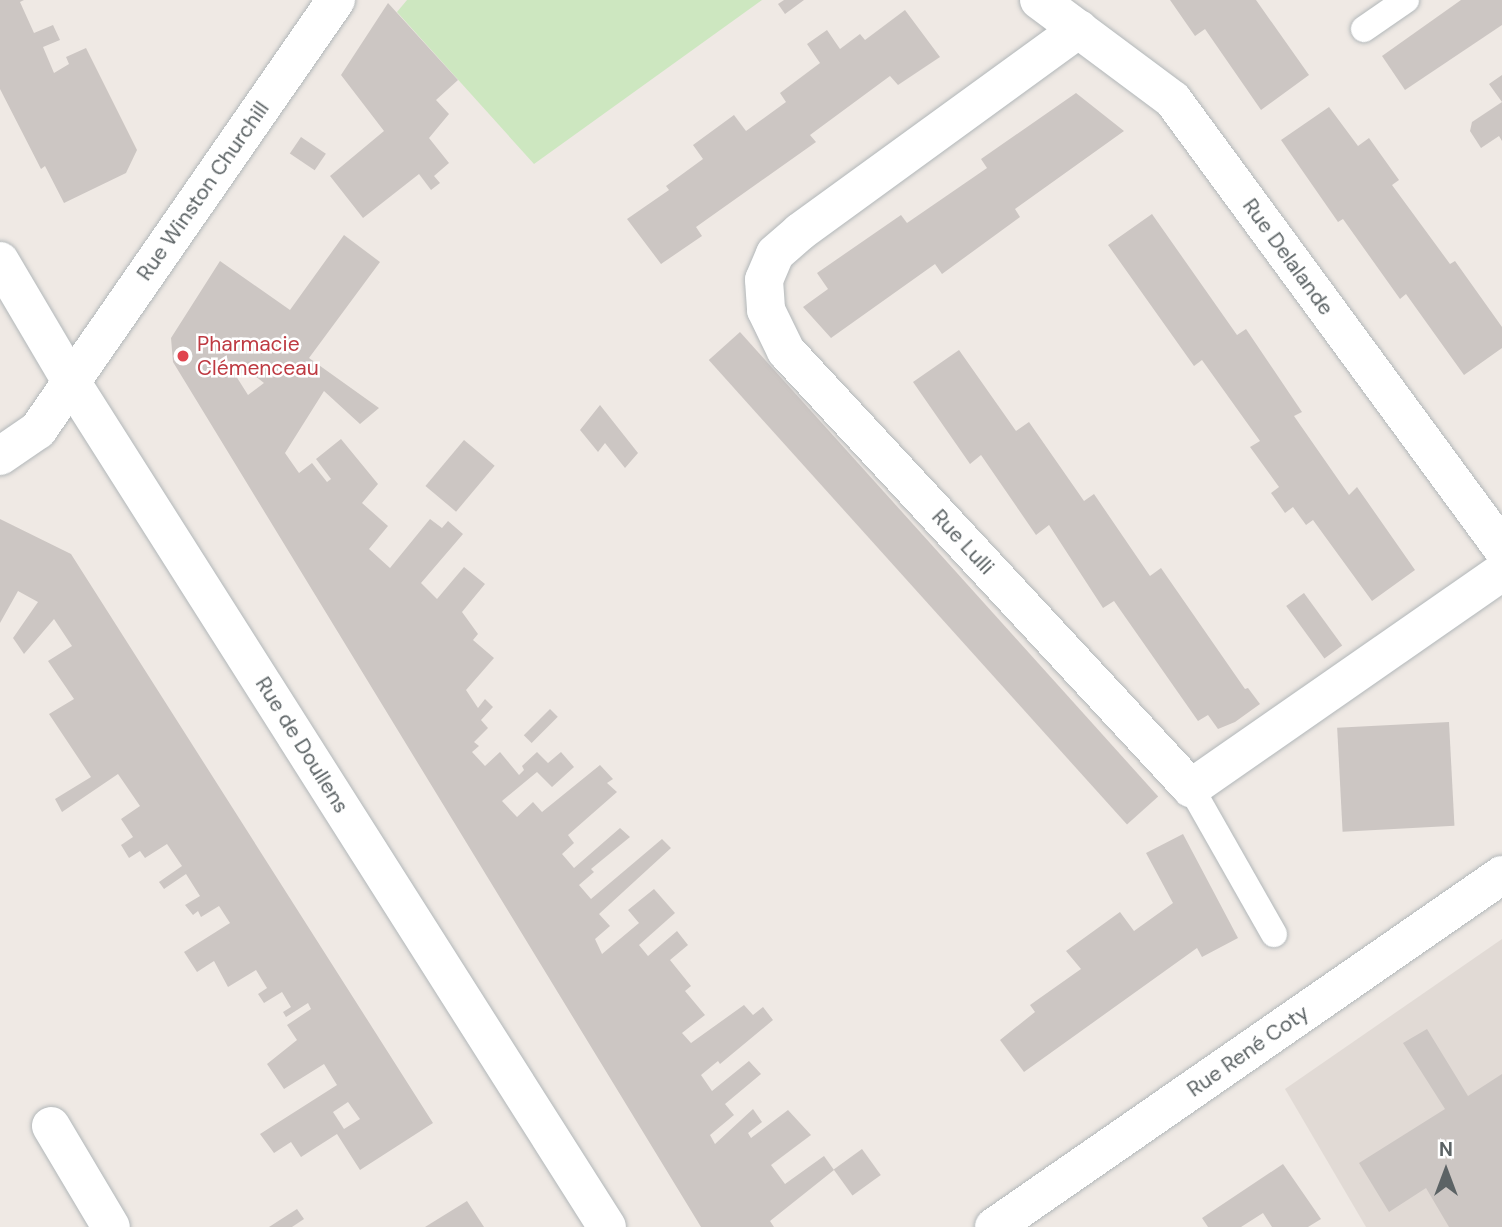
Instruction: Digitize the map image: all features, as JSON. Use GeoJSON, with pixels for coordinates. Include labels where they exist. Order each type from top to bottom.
{"type":"FeatureCollection","features":[{"type":"Feature","properties":{"kind":"street","name":"Rue Winston Churchill"},"geometry":{"type":"LineString","coordinates":[[0,456],[38,430],[336,0]]}},
{"type":"Feature","properties":{"kind":"street","name":"Rue Delalande"},"geometry":{"type":"LineString","coordinates":[[1039,0],[1173,100],[1502,548]]}},
{"type":"Feature","properties":{"kind":"street","name":"Rue Lulli"},"geometry":{"type":"LineString","coordinates":[[1079,29],[800,232],[775,254],[764,280],[766,310],[786,351],[1191,788]]}},
{"type":"Feature","properties":{"kind":"street","name":"Rue de Doullens"},"geometry":{"type":"LineString","coordinates":[[0,261],[72,383],[607,1227]]}},
{"type":"Feature","properties":{"kind":"street"},"geometry":{"type":"LineString","coordinates":[[1191,788],[1502,572]]}},
{"type":"Feature","properties":{"kind":"street","name":"Rue René Coty"},"geometry":{"type":"LineString","coordinates":[[995,1227],[1502,875]]}},
{"type":"Feature","properties":{"kind":"street"},"geometry":{"type":"LineString","coordinates":[[51,1126],[111,1227]]}},
{"type":"Feature","properties":{"kind":"lane"},"geometry":{"type":"LineString","coordinates":[[1364,29],[1406,0]]}},
{"type":"Feature","properties":{"kind":"lane"},"geometry":{"type":"LineString","coordinates":[[1191,788],[1274,934]]}},
{"type":"Feature","properties":{"kind":"shaded area"},"geometry":{"type":"Polygon","coordinates":[[[1502,939],[1502,1227],[1366,1227],[1285,1089],[1502,939]]]}},
{"type":"Feature","properties":{"kind":"green space"},"geometry":{"type":"Polygon","coordinates":[[[407,0],[762,0],[534,164],[397,12],[407,0]]]}},
{"type":"Feature","properties":{"kind":"building"},"geometry":{"type":"Polygon","coordinates":[[[0,0],[24,0],[20,2],[34,33],[53,25],[60,40],[43,47],[54,73],[69,64],[66,57],[86,48],[137,150],[126,173],[64,203],[45,166],[41,169],[0,89],[0,0]]]}},
{"type":"Feature","properties":{"kind":"building"},"geometry":{"type":"Polygon","coordinates":[[[784,0],[804,0],[785,14],[778,4],[784,0]]]}},
{"type":"Feature","properties":{"kind":"building"},"geometry":{"type":"Polygon","coordinates":[[[1170,0],[1256,0],[1309,75],[1261,110],[1205,29],[1195,36],[1170,0]]]}},
{"type":"Feature","properties":{"kind":"building"},"geometry":{"type":"Polygon","coordinates":[[[1461,0],[1502,0],[1502,25],[1405,90],[1382,56],[1461,0]]]}},
{"type":"Feature","properties":{"kind":"building"},"geometry":{"type":"Polygon","coordinates":[[[388,3],[458,80],[436,100],[449,114],[429,138],[449,163],[434,176],[440,183],[431,190],[419,174],[363,218],[330,176],[384,131],[341,75],[388,3]]]}},
{"type":"Feature","properties":{"kind":"building"},"geometry":{"type":"Polygon","coordinates":[[[905,10],[940,57],[898,85],[890,76],[810,135],[816,142],[696,227],[702,236],[661,264],[627,219],[669,190],[666,186],[703,159],[693,145],[734,115],[746,131],[786,102],[780,93],[820,63],[807,44],[827,30],[840,49],[860,34],[865,40],[905,10]]]}},
{"type":"Feature","properties":{"kind":"building"},"geometry":{"type":"Polygon","coordinates":[[[1502,75],[1502,102],[1489,84],[1502,75]]]}},
{"type":"Feature","properties":{"kind":"building"},"geometry":{"type":"Polygon","coordinates":[[[1076,93],[1124,131],[1015,209],[1020,217],[942,274],[935,264],[831,338],[803,307],[828,289],[817,273],[901,215],[907,223],[987,168],[981,159],[1076,93]]]}},
{"type":"Feature","properties":{"kind":"building"},"geometry":{"type":"Polygon","coordinates":[[[1502,102],[1502,141],[1499,136],[1481,148],[1470,131],[1472,122],[1502,102]]]}},
{"type":"Feature","properties":{"kind":"building"},"geometry":{"type":"Polygon","coordinates":[[[1329,107],[1358,146],[1369,138],[1399,180],[1392,185],[1450,264],[1455,261],[1502,327],[1502,348],[1464,375],[1406,294],[1400,299],[1343,219],[1338,222],[1281,140],[1329,107]]]}},
{"type":"Feature","properties":{"kind":"building"},"geometry":{"type":"Polygon","coordinates":[[[301,137],[326,154],[315,170],[290,154],[301,137]]]}},
{"type":"Feature","properties":{"kind":"building"},"geometry":{"type":"Polygon","coordinates":[[[1152,214],[1237,335],[1246,329],[1302,412],[1294,416],[1349,495],[1357,487],[1415,570],[1372,601],[1313,520],[1306,525],[1293,507],[1285,513],[1271,493],[1279,487],[1250,447],[1260,441],[1202,360],[1194,366],[1108,245],[1152,214]]]}},
{"type":"Feature","properties":{"kind":"building"},"geometry":{"type":"Polygon","coordinates":[[[344,235],[380,262],[309,358],[379,408],[360,424],[324,391],[285,453],[299,473],[312,463],[327,482],[331,479],[316,459],[341,439],[378,484],[362,503],[388,526],[369,549],[390,568],[430,519],[442,528],[448,521],[463,534],[421,583],[437,599],[464,567],[485,584],[462,612],[478,634],[473,640],[494,658],[466,690],[478,708],[485,699],[493,707],[481,720],[488,728],[474,742],[479,746],[472,752],[485,766],[500,752],[519,775],[524,770],[522,766],[537,752],[548,763],[561,752],[574,767],[552,787],[537,772],[502,801],[517,817],[533,802],[542,812],[600,765],[613,779],[607,783],[617,792],[568,835],[574,843],[562,854],[574,868],[620,828],[630,837],[591,869],[594,872],[579,885],[591,899],[662,839],[671,848],[599,914],[610,926],[595,939],[602,954],[639,923],[628,910],[654,889],[675,913],[639,945],[648,956],[677,931],[688,945],[670,960],[691,986],[685,991],[705,1015],[682,1033],[691,1043],[744,1005],[753,1015],[763,1007],[773,1020],[720,1064],[718,1061],[701,1075],[712,1091],[749,1061],[761,1074],[725,1104],[734,1115],[710,1135],[715,1144],[753,1109],[762,1122],[748,1133],[751,1138],[788,1110],[811,1135],[771,1165],[785,1184],[824,1156],[834,1170],[770,1221],[774,1227],[701,1227],[173,362],[171,338],[220,261],[290,310],[344,235]],[[248,370],[236,376],[248,395],[264,383],[248,370]]]}},
{"type":"Feature","properties":{"kind":"building"},"geometry":{"type":"Polygon","coordinates":[[[740,332],[1158,796],[1127,825],[709,360],[740,332]]]}},
{"type":"Feature","properties":{"kind":"building"},"geometry":{"type":"Polygon","coordinates":[[[959,350],[1016,431],[1029,422],[1084,501],[1094,494],[1150,576],[1161,568],[1245,689],[1248,688],[1260,704],[1235,722],[1218,729],[1208,715],[1198,721],[1114,601],[1103,608],[1049,525],[1036,535],[981,455],[970,464],[913,382],[959,350]]]}},
{"type":"Feature","properties":{"kind":"building"},"geometry":{"type":"Polygon","coordinates":[[[600,405],[638,453],[625,468],[605,443],[598,452],[580,430],[600,405]]]}},
{"type":"Feature","properties":{"kind":"building"},"geometry":{"type":"Polygon","coordinates":[[[464,440],[495,466],[456,512],[425,486],[464,440]]]}},
{"type":"Feature","properties":{"kind":"building"},"geometry":{"type":"Polygon","coordinates":[[[0,519],[71,554],[433,1123],[360,1170],[337,1134],[301,1157],[291,1142],[274,1153],[260,1134],[337,1085],[324,1064],[284,1089],[267,1064],[297,1040],[287,1025],[311,1009],[308,1003],[286,1017],[283,1012],[291,1007],[282,992],[264,1003],[258,994],[267,988],[256,970],[228,987],[214,961],[197,972],[184,952],[230,923],[219,906],[201,917],[198,911],[193,915],[185,905],[200,896],[186,874],[164,889],[159,882],[182,866],[167,844],[145,858],[140,851],[129,858],[121,845],[133,837],[121,819],[140,806],[118,774],[62,812],[55,799],[91,777],[49,714],[74,699],[48,661],[72,646],[54,619],[24,654],[13,638],[38,602],[18,591],[0,623],[0,519]],[[348,1102],[333,1112],[344,1129],[360,1119],[348,1102]]]}},
{"type":"Feature","properties":{"kind":"building"},"geometry":{"type":"Polygon","coordinates":[[[1304,593],[1342,646],[1324,659],[1286,606],[1304,593]]]}},
{"type":"Feature","properties":{"kind":"building"},"geometry":{"type":"Polygon","coordinates":[[[550,709],[558,717],[532,743],[524,735],[550,709]]]}},
{"type":"Feature","properties":{"kind":"building"},"geometry":{"type":"Polygon","coordinates":[[[1449,722],[1454,826],[1343,832],[1337,728],[1449,722]]]}},
{"type":"Feature","properties":{"kind":"building"},"geometry":{"type":"Polygon","coordinates":[[[1183,834],[1238,938],[1202,957],[1197,948],[1024,1072],[1000,1040],[1035,1012],[1030,1005],[1081,969],[1066,951],[1120,912],[1134,931],[1173,903],[1146,853],[1183,834]]]}},
{"type":"Feature","properties":{"kind":"building"},"geometry":{"type":"Polygon","coordinates":[[[1427,1029],[1468,1096],[1502,1074],[1502,1227],[1449,1227],[1426,1188],[1389,1212],[1359,1163],[1445,1109],[1403,1043],[1427,1029]]]}},
{"type":"Feature","properties":{"kind":"building"},"geometry":{"type":"Polygon","coordinates":[[[862,1149],[881,1175],[852,1195],[834,1170],[862,1149]]]}},
{"type":"Feature","properties":{"kind":"building"},"geometry":{"type":"Polygon","coordinates":[[[1283,1164],[1321,1219],[1308,1227],[1272,1227],[1263,1213],[1241,1227],[1208,1227],[1202,1218],[1283,1164]]]}},
{"type":"Feature","properties":{"kind":"building"},"geometry":{"type":"Polygon","coordinates":[[[467,1201],[484,1227],[425,1227],[467,1201]]]}},
{"type":"Feature","properties":{"kind":"building"},"geometry":{"type":"Polygon","coordinates":[[[297,1209],[304,1219],[292,1227],[269,1227],[297,1209]]]}},
{"type":"Feature","properties":{"kind":"place","name":"Pharmacie Clémenceau"},"geometry":{"type":"Point","coordinates":[183,356]}}]}
